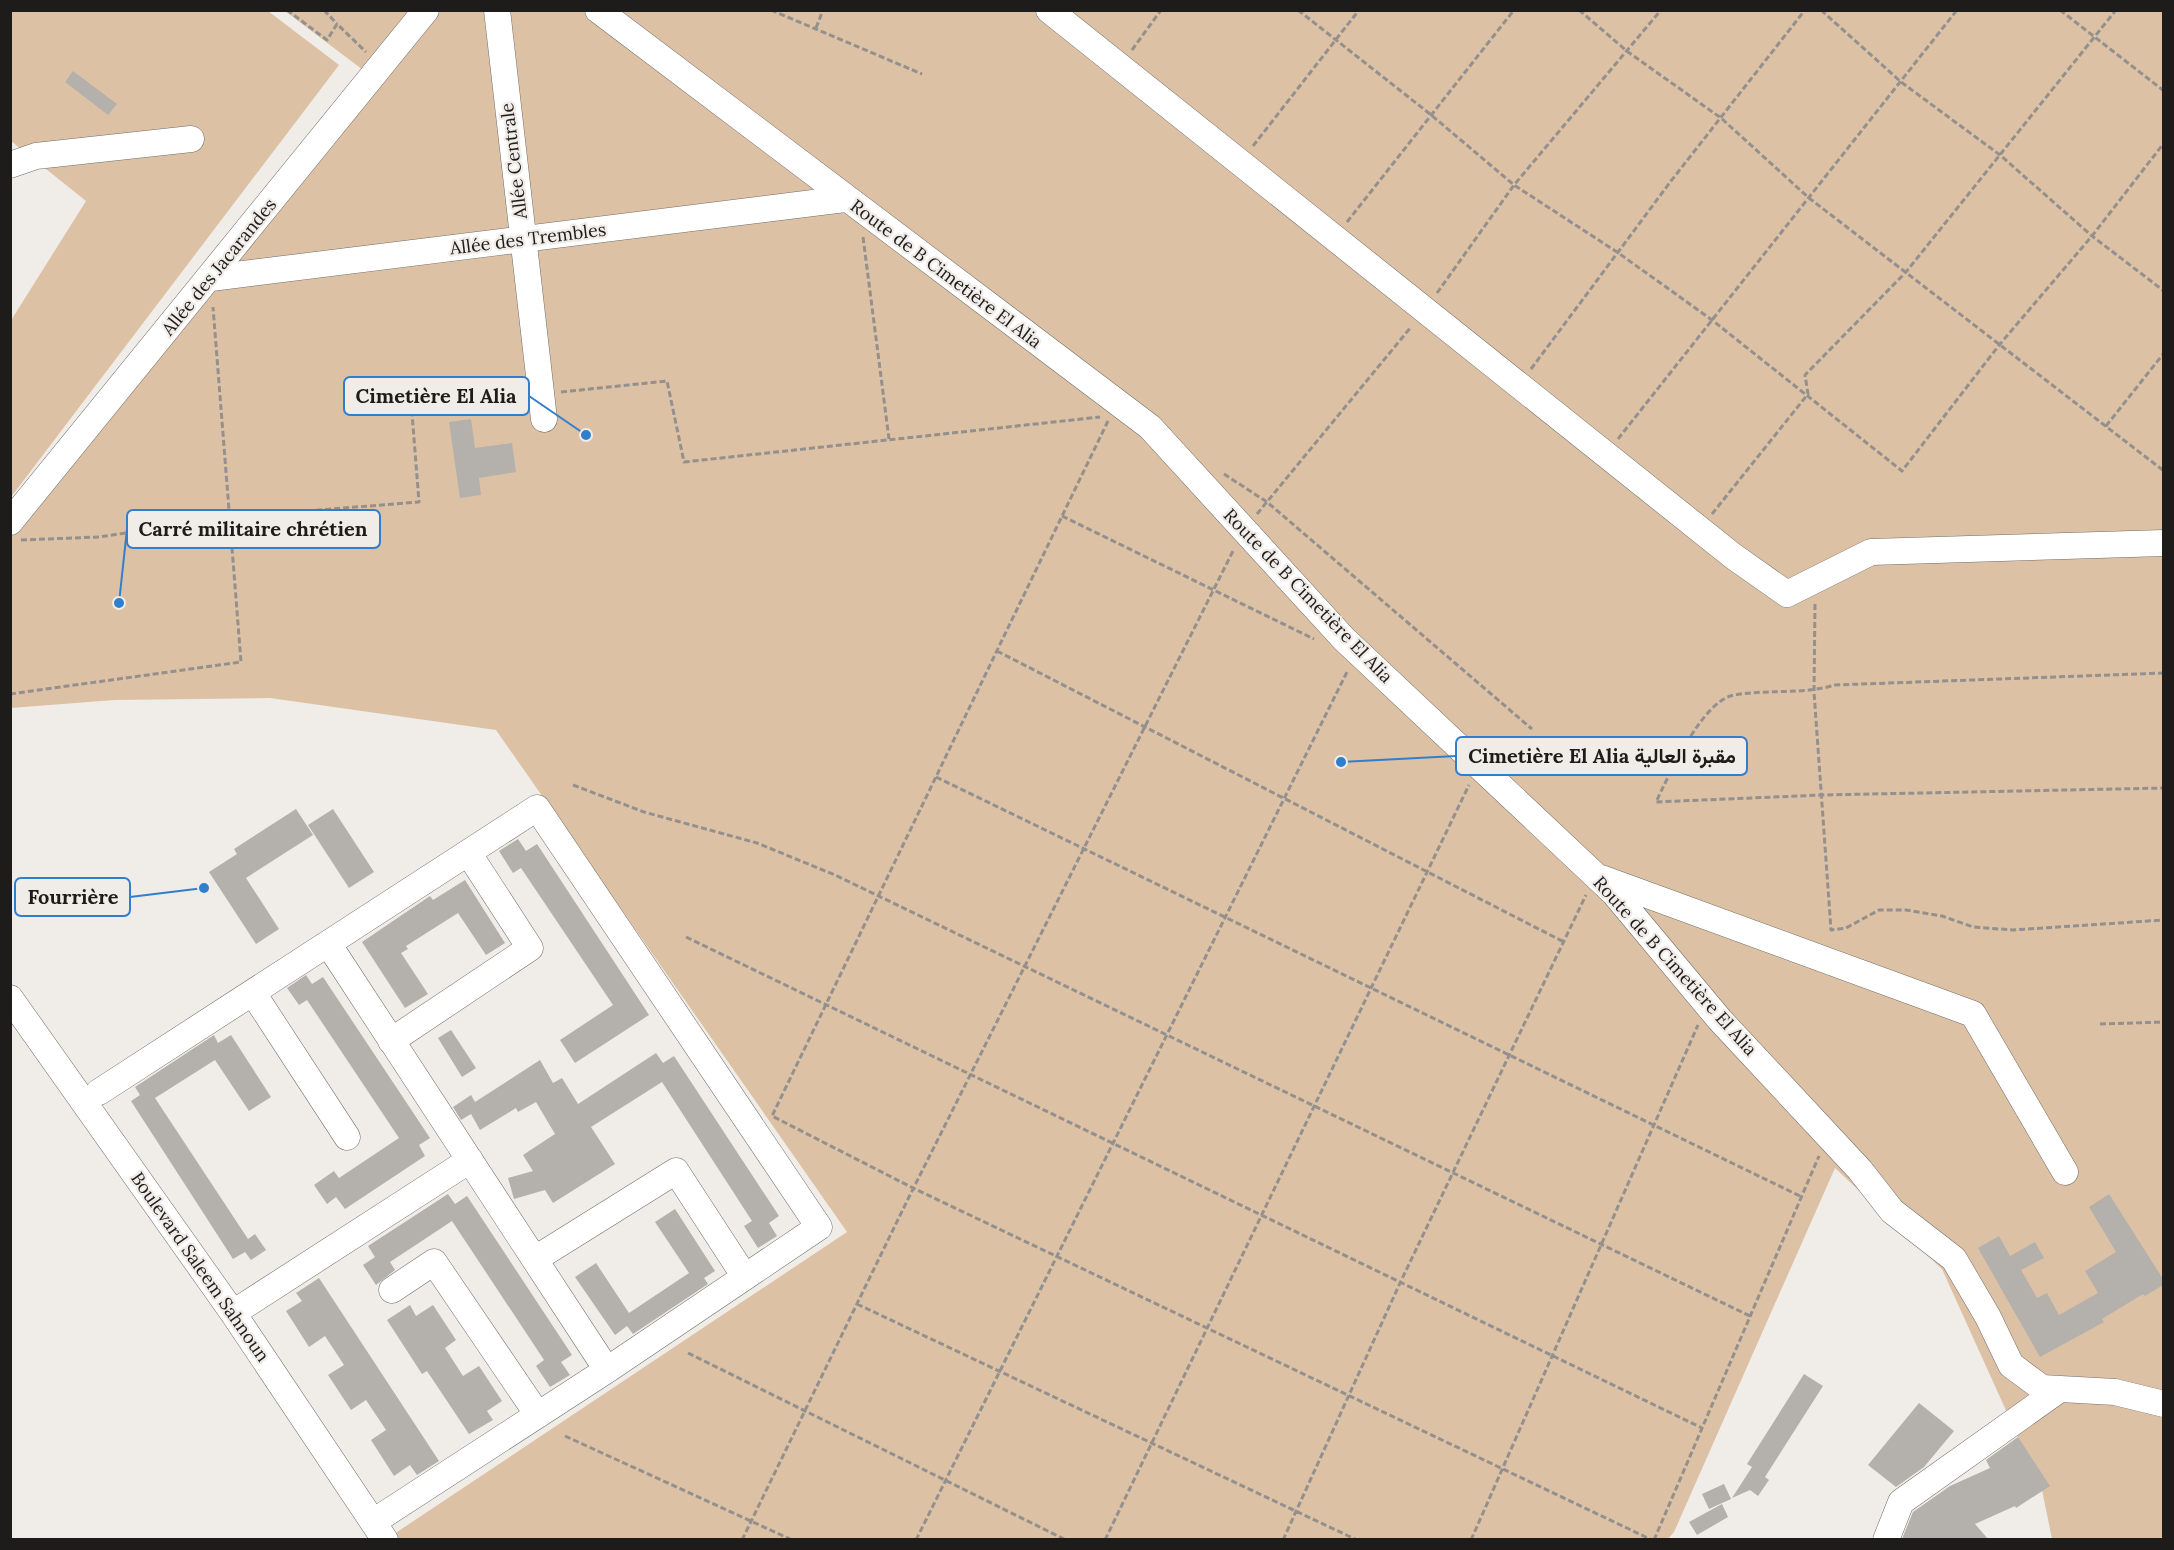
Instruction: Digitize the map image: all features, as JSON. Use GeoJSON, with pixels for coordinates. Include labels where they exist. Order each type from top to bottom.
{"type":"FeatureCollection","features":[{"type":"Feature","properties":{"kind":"street","name":"Allée des Jacarandes"},"geometry":{"type":"LineString","coordinates":[[10,522],[211,278],[426,10]]}},
{"type":"Feature","properties":{"kind":"street","name":"Allée Centrale"},"geometry":{"type":"LineString","coordinates":[[496,10],[543,407]]}},
{"type":"Feature","properties":{"kind":"street","name":"Route de B Cimetière El Alia"},"geometry":{"type":"LineString","coordinates":[[598,10],[1150,427],[1357,651],[1614,893],[1707,1004],[1860,1170],[1892,1211],[1954,1259],[1988,1317],[2011,1365],[2042,1388],[2115,1392],[2163,1404]]}},
{"type":"Feature","properties":{"kind":"street"},"geometry":{"type":"LineString","coordinates":[[1049,10],[1699,529],[1787,594],[1871,552],[2163,543]]}},
{"type":"Feature","properties":{"kind":"street"},"geometry":{"type":"LineString","coordinates":[[10,165],[36,156],[191,139]]}},
{"type":"Feature","properties":{"kind":"street","name":"Allée des Trembles"},"geometry":{"type":"LineString","coordinates":[[211,278],[523,240],[852,204]]}},
{"type":"Feature","properties":{"kind":"street"},"geometry":{"type":"LineString","coordinates":[[99,1092],[537,808],[819,1227],[538,1415],[379,1531]]}},
{"type":"Feature","properties":{"kind":"street"},"geometry":{"type":"LineString","coordinates":[[391,1041],[530,948],[469,854]]}},
{"type":"Feature","properties":{"kind":"street"},"geometry":{"type":"LineString","coordinates":[[1595,876],[1973,1014],[2065,1172]]}},
{"type":"Feature","properties":{"kind":"street"},"geometry":{"type":"LineString","coordinates":[[329,945],[608,1370]]}},
{"type":"Feature","properties":{"kind":"street"},"geometry":{"type":"LineString","coordinates":[[253,993],[347,1137]]}},
{"type":"Feature","properties":{"kind":"street","name":"Boulevard Saleem Sahnoun"},"geometry":{"type":"LineString","coordinates":[[10,998],[233,1313],[379,1531]]}},
{"type":"Feature","properties":{"kind":"street"},"geometry":{"type":"LineString","coordinates":[[233,1313],[470,1160]]}},
{"type":"Feature","properties":{"kind":"street"},"geometry":{"type":"LineString","coordinates":[[535,1259],[676,1171],[745,1277]]}},
{"type":"Feature","properties":{"kind":"street"},"geometry":{"type":"LineString","coordinates":[[392,1290],[434,1262],[538,1415]]}},
{"type":"Feature","properties":{"kind":"street"},"geometry":{"type":"LineString","coordinates":[[1886,1539],[1901,1502],[2060,1389]]}},
{"type":"Feature","properties":{"kind":"path"},"geometry":{"type":"LineString","coordinates":[[287,10],[327,40],[337,24]]}},
{"type":"Feature","properties":{"kind":"path"},"geometry":{"type":"LineString","coordinates":[[324,10],[381,67]]}},
{"type":"Feature","properties":{"kind":"path"},"geometry":{"type":"LineString","coordinates":[[771,10],[922,74]]}},
{"type":"Feature","properties":{"kind":"path"},"geometry":{"type":"LineString","coordinates":[[815,29],[823,10]]}},
{"type":"Feature","properties":{"kind":"path"},"geometry":{"type":"LineString","coordinates":[[1120,66],[1161,10]]}},
{"type":"Feature","properties":{"kind":"path"},"geometry":{"type":"LineString","coordinates":[[1298,10],[1430,114],[1514,185],[1617,252],[1713,320],[1902,471],[2000,344],[2092,236],[2163,143]]}},
{"type":"Feature","properties":{"kind":"path"},"geometry":{"type":"LineString","coordinates":[[1241,162],[1359,10]]}},
{"type":"Feature","properties":{"kind":"path"},"geometry":{"type":"LineString","coordinates":[[1335,237],[1514,10]]}},
{"type":"Feature","properties":{"kind":"path"},"geometry":{"type":"LineString","coordinates":[[1579,10],[1628,52],[1721,118],[1809,198],[2163,471]]}},
{"type":"Feature","properties":{"kind":"path"},"geometry":{"type":"LineString","coordinates":[[742,1539],[913,1188],[1244,530],[1425,309],[1514,185],[1628,52],[1660,10]]}},
{"type":"Feature","properties":{"kind":"path"},"geometry":{"type":"LineString","coordinates":[[1519,385],[1617,252],[1805,10]]}},
{"type":"Feature","properties":{"kind":"path"},"geometry":{"type":"LineString","coordinates":[[1821,10],[1901,82],[2000,155],[2092,236],[2163,291]]}},
{"type":"Feature","properties":{"kind":"path"},"geometry":{"type":"LineString","coordinates":[[1605,454],[1958,10]]}},
{"type":"Feature","properties":{"kind":"path"},"geometry":{"type":"LineString","coordinates":[[2060,10],[2163,92]]}},
{"type":"Feature","properties":{"kind":"path"},"geometry":{"type":"LineString","coordinates":[[1699,529],[1808,394],[1805,375],[1906,272],[2116,10]]}},
{"type":"Feature","properties":{"kind":"path"},"geometry":{"type":"LineString","coordinates":[[852,204],[889,440]]}},
{"type":"Feature","properties":{"kind":"path"},"geometry":{"type":"LineString","coordinates":[[10,694],[241,662],[211,278]]}},
{"type":"Feature","properties":{"kind":"path"},"geometry":{"type":"LineString","coordinates":[[2106,426],[2163,353]]}},
{"type":"Feature","properties":{"kind":"path"},"geometry":{"type":"LineString","coordinates":[[10,541],[99,537],[231,517],[419,502],[412,413],[543,407],[667,381],[684,462],[1110,416],[772,1116],[913,1188],[1653,1539],[1828,1135]]}},
{"type":"Feature","properties":{"kind":"path"},"geometry":{"type":"LineString","coordinates":[[1219,470],[1267,502],[1532,729]]}},
{"type":"Feature","properties":{"kind":"path"},"geometry":{"type":"LineString","coordinates":[[1062,516],[1324,644]]}},
{"type":"Feature","properties":{"kind":"path"},"geometry":{"type":"LineString","coordinates":[[1815,579],[1814,692],[1824,795],[1831,930],[1846,928],[1879,910],[1906,910],[1942,916],[1973,927],[2013,930],[2163,920]]}},
{"type":"Feature","properties":{"kind":"path"},"geometry":{"type":"LineString","coordinates":[[997,651],[1564,942]]}},
{"type":"Feature","properties":{"kind":"path"},"geometry":{"type":"LineString","coordinates":[[915,1539],[1357,651]]}},
{"type":"Feature","properties":{"kind":"path"},"geometry":{"type":"LineString","coordinates":[[2163,673],[1835,685],[1814,692],[1731,696],[1702,718],[1656,802],[1824,795],[2163,788]]}},
{"type":"Feature","properties":{"kind":"path"},"geometry":{"type":"LineString","coordinates":[[1105,1539],[1479,766]]}},
{"type":"Feature","properties":{"kind":"path"},"geometry":{"type":"LineString","coordinates":[[936,777],[1802,1197]]}},
{"type":"Feature","properties":{"kind":"path"},"geometry":{"type":"LineString","coordinates":[[573,785],[644,812],[757,843],[835,874],[1750,1316]]}},
{"type":"Feature","properties":{"kind":"path"},"geometry":{"type":"LineString","coordinates":[[1283,1539],[1400,1283],[1595,876]]}},
{"type":"Feature","properties":{"kind":"path"},"geometry":{"type":"LineString","coordinates":[[686,937],[1702,1428]]}},
{"type":"Feature","properties":{"kind":"path"},"geometry":{"type":"LineString","coordinates":[[1471,1539],[1707,1004]]}},
{"type":"Feature","properties":{"kind":"path"},"geometry":{"type":"LineString","coordinates":[[2100,1024],[2163,1022]]}},
{"type":"Feature","properties":{"kind":"path"},"geometry":{"type":"LineString","coordinates":[[857,1304],[1357,1539]]}},
{"type":"Feature","properties":{"kind":"path"},"geometry":{"type":"LineString","coordinates":[[688,1353],[1066,1539]]}},
{"type":"Feature","properties":{"kind":"path"},"geometry":{"type":"LineString","coordinates":[[565,1436],[792,1539]]}},
{"type":"Feature","properties":{"kind":"shaded area"},"geometry":{"type":"Polygon","coordinates":[[[11,11],[268,11],[339,65],[11,497],[10,322],[86,201],[11,141],[11,11]]]}},
{"type":"Feature","properties":{"kind":"shaded area"},"geometry":{"type":"Polygon","coordinates":[[[285,11],[2163,11],[2163,1539],[2052,1539],[2042,1490],[1942,1269],[1835,1168],[1674,1532],[1668,1539],[398,1539],[394,1534],[847,1232],[496,730],[270,698],[114,700],[11,708],[11,521],[379,82],[285,11]]]}},
{"type":"Feature","properties":{"kind":"building"},"geometry":{"type":"Polygon","coordinates":[[[73,71],[117,104],[108,115],[65,82],[73,71]]]}},
{"type":"Feature","properties":{"kind":"building"},"geometry":{"type":"Polygon","coordinates":[[[471,419],[475,448],[512,443],[516,472],[479,478],[481,495],[460,498],[449,422],[471,419]]]}},
{"type":"Feature","properties":{"kind":"building"},"geometry":{"type":"Polygon","coordinates":[[[296,809],[313,835],[246,878],[279,929],[256,944],[209,872],[237,854],[234,849],[296,809]]]}},
{"type":"Feature","properties":{"kind":"building"},"geometry":{"type":"Polygon","coordinates":[[[333,809],[374,872],[349,888],[308,825],[333,809]]]}},
{"type":"Feature","properties":{"kind":"building"},"geometry":{"type":"Polygon","coordinates":[[[518,839],[526,851],[537,844],[649,1015],[575,1063],[560,1040],[613,1005],[521,868],[513,873],[499,851],[518,839]]]}},
{"type":"Feature","properties":{"kind":"building"},"geometry":{"type":"Polygon","coordinates":[[[465,880],[505,943],[486,955],[458,913],[406,946],[408,949],[401,953],[428,994],[405,1008],[362,942],[430,896],[433,900],[465,880]]]}},
{"type":"Feature","properties":{"kind":"building"},"geometry":{"type":"Polygon","coordinates":[[[306,975],[312,984],[323,977],[430,1138],[419,1145],[425,1156],[345,1209],[336,1197],[327,1204],[314,1185],[334,1171],[339,1178],[399,1138],[307,1000],[299,1005],[287,988],[306,975]]]}},
{"type":"Feature","properties":{"kind":"building"},"geometry":{"type":"Polygon","coordinates":[[[451,1030],[476,1068],[462,1077],[438,1038],[451,1030]]]}},
{"type":"Feature","properties":{"kind":"building"},"geometry":{"type":"Polygon","coordinates":[[[214,1035],[218,1043],[231,1035],[271,1097],[249,1111],[215,1060],[155,1098],[248,1239],[255,1234],[266,1250],[251,1260],[245,1252],[233,1259],[131,1101],[140,1095],[135,1087],[214,1035]]]}},
{"type":"Feature","properties":{"kind":"building"},"geometry":{"type":"Polygon","coordinates":[[[656,1053],[663,1063],[674,1056],[779,1216],[769,1223],[777,1236],[758,1248],[744,1226],[752,1221],[662,1082],[591,1127],[615,1164],[553,1203],[545,1190],[514,1199],[508,1178],[533,1171],[523,1155],[555,1134],[536,1102],[518,1112],[516,1108],[480,1130],[471,1114],[461,1120],[453,1107],[471,1095],[475,1102],[540,1060],[553,1083],[562,1078],[578,1104],[656,1053]]]}},
{"type":"Feature","properties":{"kind":"building"},"geometry":{"type":"Polygon","coordinates":[[[448,1194],[455,1204],[467,1196],[572,1355],[561,1362],[570,1375],[550,1387],[536,1366],[544,1360],[452,1221],[390,1262],[395,1270],[376,1285],[363,1265],[375,1257],[368,1246],[448,1194]]]}},
{"type":"Feature","properties":{"kind":"building"},"geometry":{"type":"Polygon","coordinates":[[[2109,1194],[2163,1279],[2163,1285],[2145,1296],[2143,1294],[2102,1319],[2104,1322],[2040,1357],[1978,1248],[1999,1236],[2010,1256],[2035,1242],[2044,1258],[2021,1270],[2037,1298],[2047,1293],[2059,1315],[2098,1293],[2085,1271],[2116,1252],[2089,1207],[2109,1194]]]}},
{"type":"Feature","properties":{"kind":"building"},"geometry":{"type":"Polygon","coordinates":[[[675,1209],[715,1271],[704,1278],[708,1284],[633,1334],[627,1326],[615,1335],[575,1277],[596,1263],[629,1313],[689,1273],[655,1222],[675,1209]]]}},
{"type":"Feature","properties":{"kind":"building"},"geometry":{"type":"Polygon","coordinates":[[[319,1278],[439,1461],[417,1475],[410,1465],[394,1476],[371,1440],[386,1430],[366,1400],[351,1410],[328,1375],[344,1365],[325,1336],[309,1347],[286,1311],[302,1301],[296,1293],[319,1278]]]}},
{"type":"Feature","properties":{"kind":"building"},"geometry":{"type":"Polygon","coordinates":[[[410,1305],[416,1316],[433,1305],[456,1340],[445,1348],[463,1376],[479,1366],[502,1401],[487,1411],[493,1420],[469,1434],[427,1371],[422,1374],[387,1320],[410,1305]]]}},
{"type":"Feature","properties":{"kind":"building"},"geometry":{"type":"Polygon","coordinates":[[[1804,1374],[1823,1386],[1765,1477],[1769,1480],[1758,1496],[1750,1490],[1732,1498],[1752,1467],[1747,1464],[1804,1374]]]}},
{"type":"Feature","properties":{"kind":"building"},"geometry":{"type":"Polygon","coordinates":[[[1919,1403],[1954,1431],[1924,1467],[1896,1487],[1868,1465],[1919,1403]]]}},
{"type":"Feature","properties":{"kind":"building"},"geometry":{"type":"Polygon","coordinates":[[[2018,1437],[2050,1486],[2016,1508],[2015,1506],[1975,1524],[1988,1539],[1902,1539],[1913,1512],[1950,1486],[1990,1468],[1986,1460],[2018,1437]]]}},
{"type":"Feature","properties":{"kind":"building"},"geometry":{"type":"Polygon","coordinates":[[[1724,1484],[1731,1499],[1709,1509],[1702,1494],[1724,1484]]]}},
{"type":"Feature","properties":{"kind":"building"},"geometry":{"type":"Polygon","coordinates":[[[1722,1504],[1728,1517],[1697,1535],[1689,1522],[1722,1504]]]}},
{"type":"Feature","properties":{"kind":"place","name":"Cimetière El Alia"},"geometry":{"type":"Point","coordinates":[586,435]}},
{"type":"Feature","properties":{"kind":"place","name":"Carré militaire chrétien"},"geometry":{"type":"Point","coordinates":[119,603]}},
{"type":"Feature","properties":{"kind":"place","name":"Cimetière El Alia مقبرة العالية"},"geometry":{"type":"Point","coordinates":[1341,762]}},
{"type":"Feature","properties":{"kind":"place","name":"Fourrière"},"geometry":{"type":"Point","coordinates":[204,888]}}]}
